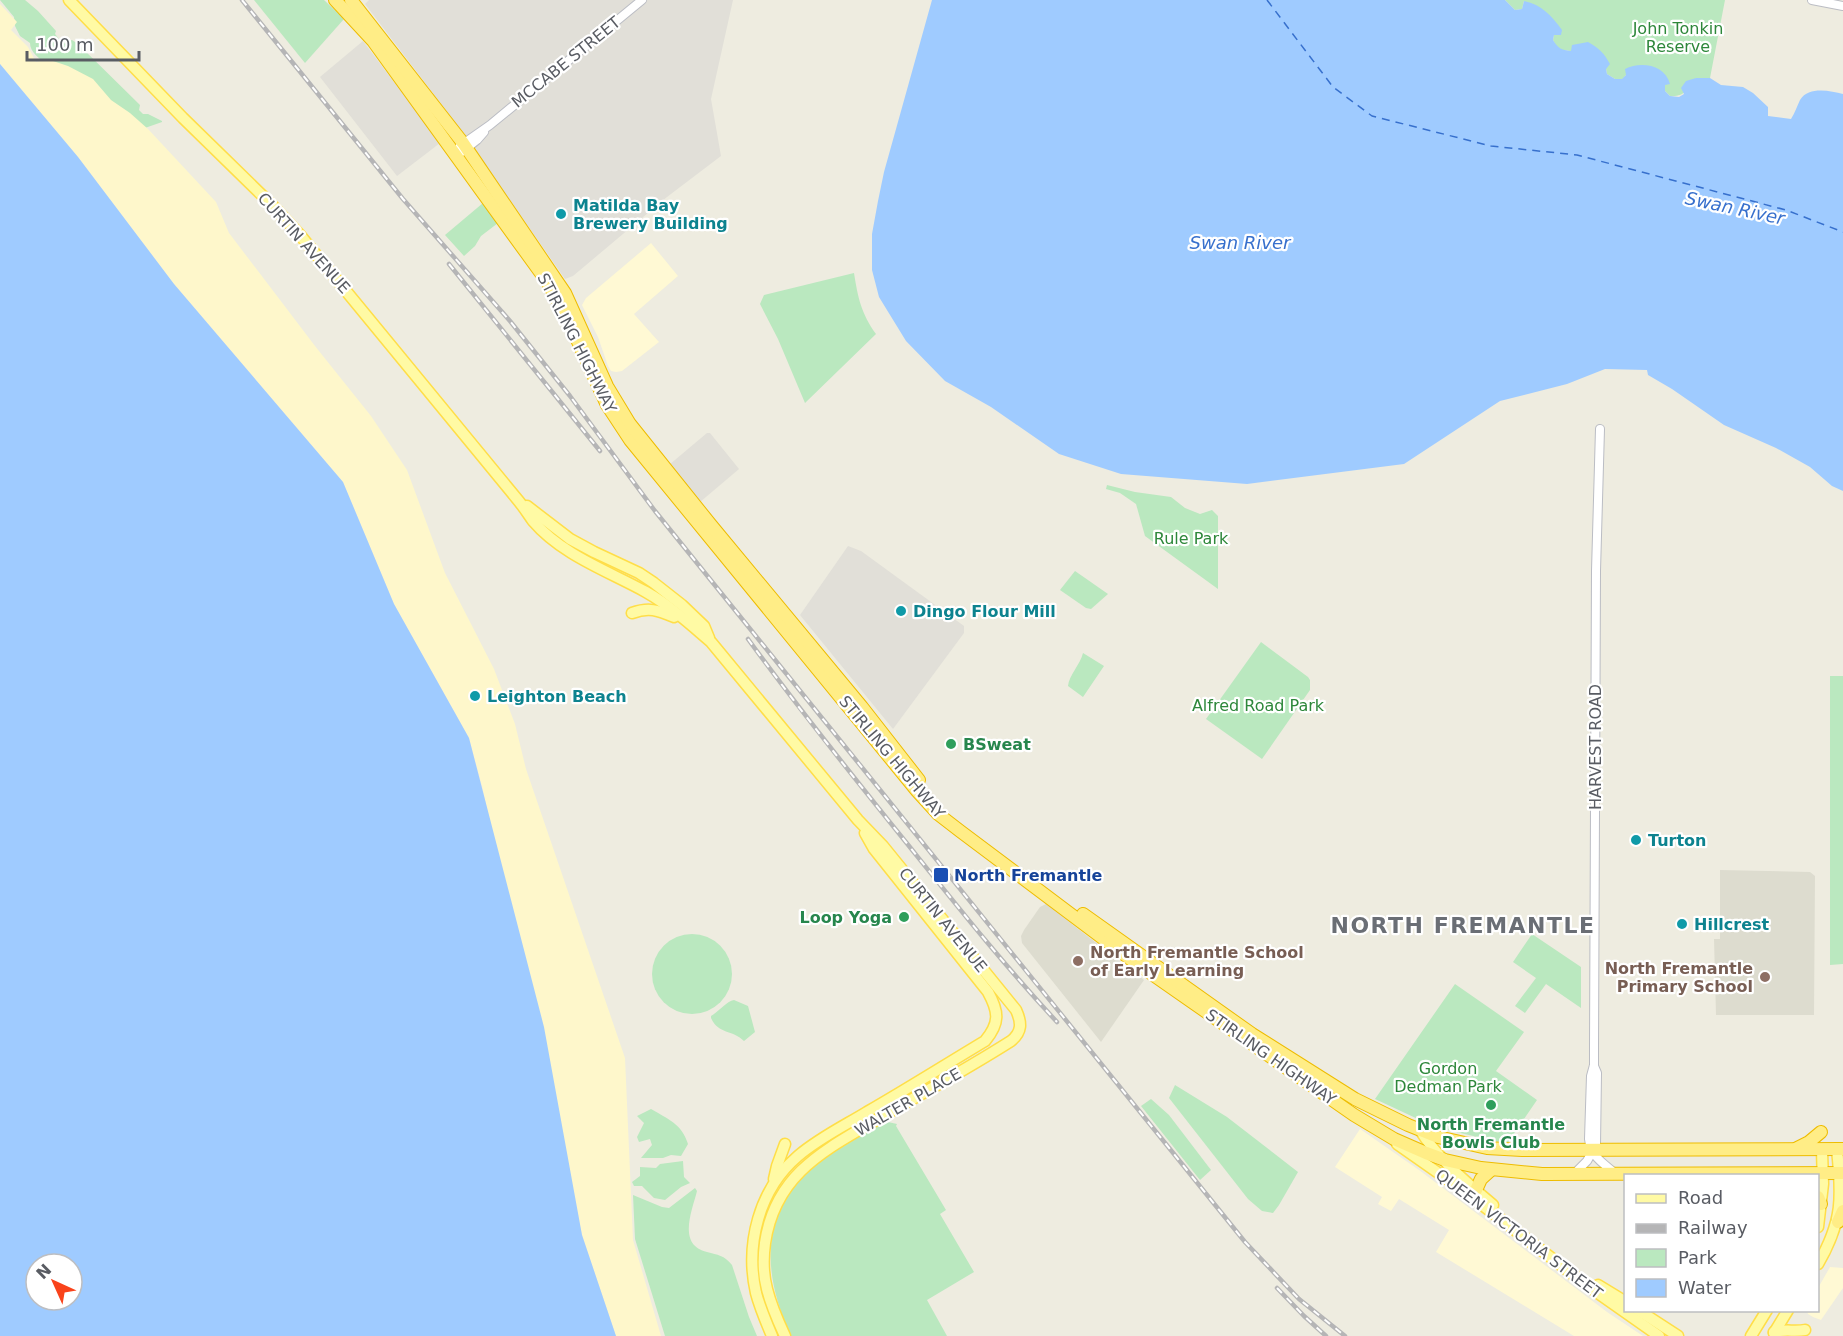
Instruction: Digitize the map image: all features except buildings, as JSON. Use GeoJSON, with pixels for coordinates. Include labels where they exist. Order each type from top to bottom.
{"type":"FeatureCollection","features":[{"type":"Feature","properties":{"kind":"highway","name":"STIRLING HIGHWAY"},"geometry":{"type":"LineString","coordinates":[[334,0],[373,41],[460,150],[548,283],[564,311],[607,405],[630,440],[938,814],[1129,958],[1354,1115],[1409,1146],[1445,1160],[1491,1170],[1542,1174],[1841,1173]]}},
{"type":"Feature","properties":{"kind":"highway","name":"STIRLING HIGHWAY"},"geometry":{"type":"LineString","coordinates":[[351,0],[565,293],[607,386],[630,424],[862,707],[919,781],[964,825],[1252,1034],[1355,1099],[1420,1130],[1461,1143],[1487,1148],[1522,1150],[1840,1149]]}},
{"type":"Feature","properties":{"kind":"highway"},"geometry":{"type":"LineString","coordinates":[[1793,1150],[1809,1142],[1821,1132]]}},
{"type":"Feature","properties":{"kind":"highway"},"geometry":{"type":"LineString","coordinates":[[1476,1190],[1491,1170]]}},
{"type":"Feature","properties":{"kind":"main road","name":"CURTIN AVENUE"},"geometry":{"type":"LineString","coordinates":[[71,1],[300,235],[534,522],[558,543],[647,593],[688,622],[711,642],[1010,1001],[1021,1024]]}},
{"type":"Feature","properties":{"kind":"main road","name":"CURTIN AVENUE"},"geometry":{"type":"LineString","coordinates":[[517,499],[570,539],[639,573],[654,583],[704,626],[711,642]]}},
{"type":"Feature","properties":{"kind":"main road"},"geometry":{"type":"LineString","coordinates":[[632,613],[652,609],[688,622]]}},
{"type":"Feature","properties":{"kind":"main road","name":"CURTIN AVENUE"},"geometry":{"type":"LineString","coordinates":[[858,820],[874,849],[988,992],[996,1010],[995,1024]]}},
{"type":"Feature","properties":{"kind":"main road","name":"WALTER PLACE"},"geometry":{"type":"LineString","coordinates":[[773,1185],[785,1168],[799,1155],[830,1133],[985,1041],[995,1024]]}},
{"type":"Feature","properties":{"kind":"main road","name":"WALTER PLACE"},"geometry":{"type":"LineString","coordinates":[[785,1336],[766,1288],[764,1267],[771,1216],[792,1179],[813,1160],[846,1138],[1011,1041],[1019,1032],[1021,1024]]}},
{"type":"Feature","properties":{"kind":"main road","name":"QUEEN VICTORIA STREET"},"geometry":{"type":"LineString","coordinates":[[1420,1130],[1427,1142],[1476,1190],[1567,1263],[1624,1301]]}},
{"type":"Feature","properties":{"kind":"main road","name":"QUEEN VICTORIA STREET"},"geometry":{"type":"LineString","coordinates":[[1380,1131],[1624,1311]]}},
{"type":"Feature","properties":{"kind":"main road"},"geometry":{"type":"LineString","coordinates":[[772,1336],[757,1295],[753,1242],[758,1219],[773,1185],[785,1144]]}},
{"type":"Feature","properties":{"kind":"main road"},"geometry":{"type":"LineString","coordinates":[[1819,1262],[1840,1217],[1840,1149]]}},
{"type":"Feature","properties":{"kind":"main road"},"geometry":{"type":"LineString","coordinates":[[1819,1200],[1822,1150]]}},
{"type":"Feature","properties":{"kind":"main road","name":"QUEEN VICTORIA STREET"},"geometry":{"type":"LineString","coordinates":[[1625,1312],[1659,1336]]}},
{"type":"Feature","properties":{"kind":"main road"},"geometry":{"type":"LineString","coordinates":[[1640,1312],[1678,1336]]}},
{"type":"Feature","properties":{"kind":"main road"},"geometry":{"type":"LineString","coordinates":[[1751,1336],[1766,1312]]}},
{"type":"Feature","properties":{"kind":"main road"},"geometry":{"type":"LineString","coordinates":[[1773,1334],[1787,1312]]}},
{"type":"Feature","properties":{"kind":"main road"},"geometry":{"type":"LineString","coordinates":[[1773,1334],[1783,1329],[1805,1330]]}},
{"type":"Feature","properties":{"kind":"street","name":"MCCABE STREET"},"geometry":{"type":"LineString","coordinates":[[460,150],[642,0]]}},
{"type":"Feature","properties":{"kind":"street"},"geometry":{"type":"LineString","coordinates":[[1812,0],[1843,6]]}},
{"type":"Feature","properties":{"kind":"street","name":"HARVEST ROAD"},"geometry":{"type":"LineString","coordinates":[[1593,1151],[1597,1137],[1597,1073],[1593,1065],[1596,571],[1600,429]]}},
{"type":"Feature","properties":{"kind":"street"},"geometry":{"type":"LineString","coordinates":[[1573,1175],[1593,1151],[1599,1161],[1617,1174]]}},
{"type":"Feature","properties":{"kind":"shaded area"},"geometry":{"type":"Polygon","coordinates":[[[369,0],[733,0],[711,99],[721,156],[667,197],[573,276],[565,279],[461,130],[365,4],[369,0]]]}},
{"type":"Feature","properties":{"kind":"shaded area"},"geometry":{"type":"Polygon","coordinates":[[[363,41],[440,143],[397,176],[320,77],[363,41]]]}},
{"type":"Feature","properties":{"kind":"shaded area"},"geometry":{"type":"Polygon","coordinates":[[[651,243],[678,276],[634,314],[659,342],[622,371],[611,371],[582,305],[586,298],[651,243]]]}},
{"type":"Feature","properties":{"kind":"shaded area"},"geometry":{"type":"Polygon","coordinates":[[[707,433],[710,433],[739,469],[700,502],[669,465],[707,433]]]}},
{"type":"Feature","properties":{"kind":"shaded area"},"geometry":{"type":"Polygon","coordinates":[[[848,546],[861,551],[964,626],[964,633],[893,729],[800,615],[848,546]]]}},
{"type":"Feature","properties":{"kind":"shaded area","name":"North Fremantle Primary School"},"geometry":{"type":"Polygon","coordinates":[[[1720,870],[1810,872],[1815,876],[1814,1015],[1716,1015],[1714,939],[1720,939],[1720,870]]]}},
{"type":"Feature","properties":{"kind":"shaded area","name":"North Fremantle School of Early Learning"},"geometry":{"type":"Polygon","coordinates":[[[1046,904],[1144,980],[1101,1042],[1022,943],[1021,936],[1024,930],[1040,907],[1046,904]]]}},
{"type":"Feature","properties":{"kind":"shaded area"},"geometry":{"type":"Polygon","coordinates":[[[1360,1129],[1419,1170],[1607,1312],[1643,1336],[1574,1336],[1436,1252],[1449,1230],[1399,1199],[1391,1211],[1378,1204],[1382,1197],[1335,1167],[1360,1129]]]}},
{"type":"Feature","properties":{"kind":"shaded area"},"geometry":{"type":"Polygon","coordinates":[[[1830,1267],[1843,1268],[1843,1288],[1821,1320],[1807,1312],[1819,1312],[1819,1286],[1830,1267]]]}},
{"type":"Feature","properties":{"kind":"green space"},"geometry":{"type":"Polygon","coordinates":[[[0,0],[25,0],[56,31],[55,34],[63,44],[72,40],[78,44],[140,105],[139,110],[143,114],[148,114],[162,122],[145,128],[46,64],[33,52],[30,43],[20,36],[14,17],[0,0]]]}},
{"type":"Feature","properties":{"kind":"green space"},"geometry":{"type":"Polygon","coordinates":[[[254,0],[324,0],[344,19],[305,63],[254,0]]]}},
{"type":"Feature","properties":{"kind":"green space","name":"John Tonkin Reserve"},"geometry":{"type":"Polygon","coordinates":[[[1505,0],[1725,0],[1710,78],[1696,78],[1683,94],[1670,96],[1665,91],[1665,85],[1626,75],[1622,80],[1615,79],[1607,74],[1606,69],[1571,51],[1562,50],[1556,46],[1553,40],[1554,35],[1524,1],[1522,9],[1515,10],[1505,0]]]}},
{"type":"Feature","properties":{"kind":"green space"},"geometry":{"type":"Polygon","coordinates":[[[483,203],[498,223],[481,236],[475,246],[464,256],[445,235],[483,203]]]}},
{"type":"Feature","properties":{"kind":"green space"},"geometry":{"type":"Polygon","coordinates":[[[854,273],[861,305],[876,334],[805,403],[778,339],[760,304],[764,295],[854,273]]]}},
{"type":"Feature","properties":{"kind":"green space","name":"Rule Park"},"geometry":{"type":"Polygon","coordinates":[[[1107,485],[1171,497],[1185,508],[1200,514],[1212,510],[1218,516],[1218,589],[1145,536],[1136,504],[1120,493],[1106,489],[1107,485]]]}},
{"type":"Feature","properties":{"kind":"green space"},"geometry":{"type":"Polygon","coordinates":[[[1075,571],[1108,594],[1091,609],[1060,590],[1075,571]]]}},
{"type":"Feature","properties":{"kind":"green space","name":"Alfred Road Park"},"geometry":{"type":"Polygon","coordinates":[[[1261,642],[1310,680],[1310,690],[1262,759],[1206,719],[1261,642]]]}},
{"type":"Feature","properties":{"kind":"green space"},"geometry":{"type":"Polygon","coordinates":[[[1083,653],[1104,666],[1083,697],[1068,686],[1083,653]]]}},
{"type":"Feature","properties":{"kind":"green space"},"geometry":{"type":"Polygon","coordinates":[[[1830,676],[1843,676],[1843,964],[1830,965],[1830,676]]]}},
{"type":"Feature","properties":{"kind":"green space"},"geometry":{"type":"Polygon","coordinates":[[[692,934],[707,937],[720,946],[729,959],[732,974],[729,989],[720,1002],[707,1011],[692,1014],[677,1011],[664,1002],[655,989],[652,974],[655,959],[664,946],[677,937],[692,934]]]}},
{"type":"Feature","properties":{"kind":"green space"},"geometry":{"type":"Polygon","coordinates":[[[1532,934],[1581,967],[1581,1008],[1546,984],[1525,1013],[1515,1006],[1536,978],[1513,962],[1532,934]]]}},
{"type":"Feature","properties":{"kind":"green space","name":"Gordon Dedman Park"},"geometry":{"type":"Polygon","coordinates":[[[1455,984],[1524,1032],[1496,1071],[1537,1100],[1507,1144],[1435,1127],[1375,1099],[1455,984]]]}},
{"type":"Feature","properties":{"kind":"green space"},"geometry":{"type":"Polygon","coordinates":[[[734,1000],[748,1006],[755,1032],[744,1041],[722,1030],[711,1018],[725,1004],[734,1000]]]}},
{"type":"Feature","properties":{"kind":"green space"},"geometry":{"type":"Polygon","coordinates":[[[1175,1085],[1227,1117],[1298,1172],[1273,1213],[1262,1211],[1248,1199],[1169,1098],[1175,1085]]]}},
{"type":"Feature","properties":{"kind":"green space"},"geometry":{"type":"Polygon","coordinates":[[[1151,1099],[1169,1115],[1211,1170],[1200,1180],[1141,1106],[1151,1099]]]}},
{"type":"Feature","properties":{"kind":"green space"},"geometry":{"type":"Polygon","coordinates":[[[651,1109],[674,1123],[682,1132],[688,1144],[681,1156],[641,1158],[652,1145],[650,1139],[639,1142],[637,1137],[644,1123],[637,1116],[651,1109]]]}},
{"type":"Feature","properties":{"kind":"green space"},"geometry":{"type":"Polygon","coordinates":[[[888,1122],[897,1124],[896,1126],[946,1210],[940,1214],[974,1272],[927,1300],[947,1336],[791,1336],[779,1307],[773,1279],[771,1253],[774,1228],[783,1205],[797,1183],[817,1163],[865,1132],[888,1122]]]}},
{"type":"Feature","properties":{"kind":"green space"},"geometry":{"type":"Polygon","coordinates":[[[683,1161],[684,1177],[690,1183],[665,1200],[654,1198],[642,1186],[634,1186],[632,1182],[640,1176],[640,1167],[656,1168],[660,1164],[683,1161]]]}},
{"type":"Feature","properties":{"kind":"green space"},"geometry":{"type":"Polygon","coordinates":[[[695,1188],[697,1191],[690,1217],[689,1235],[698,1248],[723,1257],[732,1265],[757,1336],[665,1336],[635,1239],[633,1195],[669,1208],[695,1188]]]}},
{"type":"Feature","properties":{"kind":"sand","name":"Leighton Beach"},"geometry":{"type":"Polygon","coordinates":[[[0,4],[17,22],[11,30],[28,47],[36,62],[47,59],[68,66],[93,79],[111,100],[148,129],[216,202],[229,233],[371,416],[407,470],[445,573],[494,669],[515,724],[526,769],[625,1058],[633,1240],[661,1336],[616,1336],[582,1235],[482,786],[469,738],[394,604],[343,482],[174,284],[78,157],[0,64],[0,4]]]}},
{"type":"Feature","properties":{"kind":"water","name":"Swan River"},"geometry":{"type":"Polygon","coordinates":[[[932,0],[1505,0],[1515,10],[1522,9],[1524,1],[1541,8],[1562,30],[1561,35],[1554,35],[1553,40],[1560,48],[1571,51],[1572,45],[1588,42],[1606,57],[1610,64],[1606,69],[1607,74],[1615,79],[1622,79],[1626,75],[1625,69],[1638,65],[1658,68],[1670,84],[1665,85],[1665,91],[1670,96],[1679,97],[1684,94],[1681,88],[1686,81],[1710,78],[1721,85],[1743,87],[1753,93],[1768,107],[1768,116],[1791,119],[1800,100],[1809,93],[1820,91],[1843,94],[1843,491],[1832,486],[1810,467],[1776,448],[1724,425],[1648,375],[1647,370],[1605,369],[1567,384],[1500,401],[1404,464],[1247,484],[1121,474],[1059,454],[991,407],[945,381],[906,341],[879,297],[872,270],[872,234],[884,172],[932,0]]]}},
{"type":"Feature","properties":{"kind":"water"},"geometry":{"type":"Polygon","coordinates":[[[0,64],[78,157],[174,284],[343,482],[394,604],[469,738],[544,1027],[582,1235],[616,1336],[0,1336],[0,64]]]}},
{"type":"Feature","properties":{"kind":"ferry route"},"geometry":{"type":"LineString","coordinates":[[1267,0],[1333,87],[1372,116],[1491,146],[1577,155],[1786,210],[1843,232]]}},
{"type":"Feature","properties":{"kind":"railway"},"geometry":{"type":"LineString","coordinates":[[242,0],[403,199],[510,321],[570,396],[655,511],[1245,1242],[1299,1299],[1345,1336]]}},
{"type":"Feature","properties":{"kind":"railway"},"geometry":{"type":"LineString","coordinates":[[449,264],[600,451]]}},
{"type":"Feature","properties":{"kind":"railway"},"geometry":{"type":"LineString","coordinates":[[748,639],[825,741],[942,887],[1057,1022]]}},
{"type":"Feature","properties":{"kind":"railway"},"geometry":{"type":"LineString","coordinates":[[1277,1288],[1326,1336]]}},
{"type":"Feature","properties":{"kind":"place","name":"Matilda Bay Brewery Building"},"geometry":{"type":"Point","coordinates":[561,214]}},
{"type":"Feature","properties":{"kind":"place","name":"Dingo Flour Mill"},"geometry":{"type":"Point","coordinates":[901,611]}},
{"type":"Feature","properties":{"kind":"place","name":"Leighton Beach"},"geometry":{"type":"Point","coordinates":[475,696]}},
{"type":"Feature","properties":{"kind":"place","name":"BSweat"},"geometry":{"type":"Point","coordinates":[951,744]}},
{"type":"Feature","properties":{"kind":"place","name":"Turton"},"geometry":{"type":"Point","coordinates":[1636,840]}},
{"type":"Feature","properties":{"kind":"place","name":"North Fremantle"},"geometry":{"type":"Point","coordinates":[941,875]}},
{"type":"Feature","properties":{"kind":"place","name":"Loop Yoga"},"geometry":{"type":"Point","coordinates":[904,917]}},
{"type":"Feature","properties":{"kind":"place","name":"Hillcrest"},"geometry":{"type":"Point","coordinates":[1682,924]}},
{"type":"Feature","properties":{"kind":"place","name":"North Fremantle School of Early Learning"},"geometry":{"type":"Point","coordinates":[1078,961]}},
{"type":"Feature","properties":{"kind":"place","name":"North Fremantle Primary School"},"geometry":{"type":"Point","coordinates":[1765,977]}},
{"type":"Feature","properties":{"kind":"place","name":"North Fremantle Bowls Club"},"geometry":{"type":"Point","coordinates":[1491,1105]}},
{"type":"Feature","properties":{"kind":"district","name":"NORTH FREMANTLE"},"geometry":{"type":"Point","coordinates":[1463,925]}}]}
